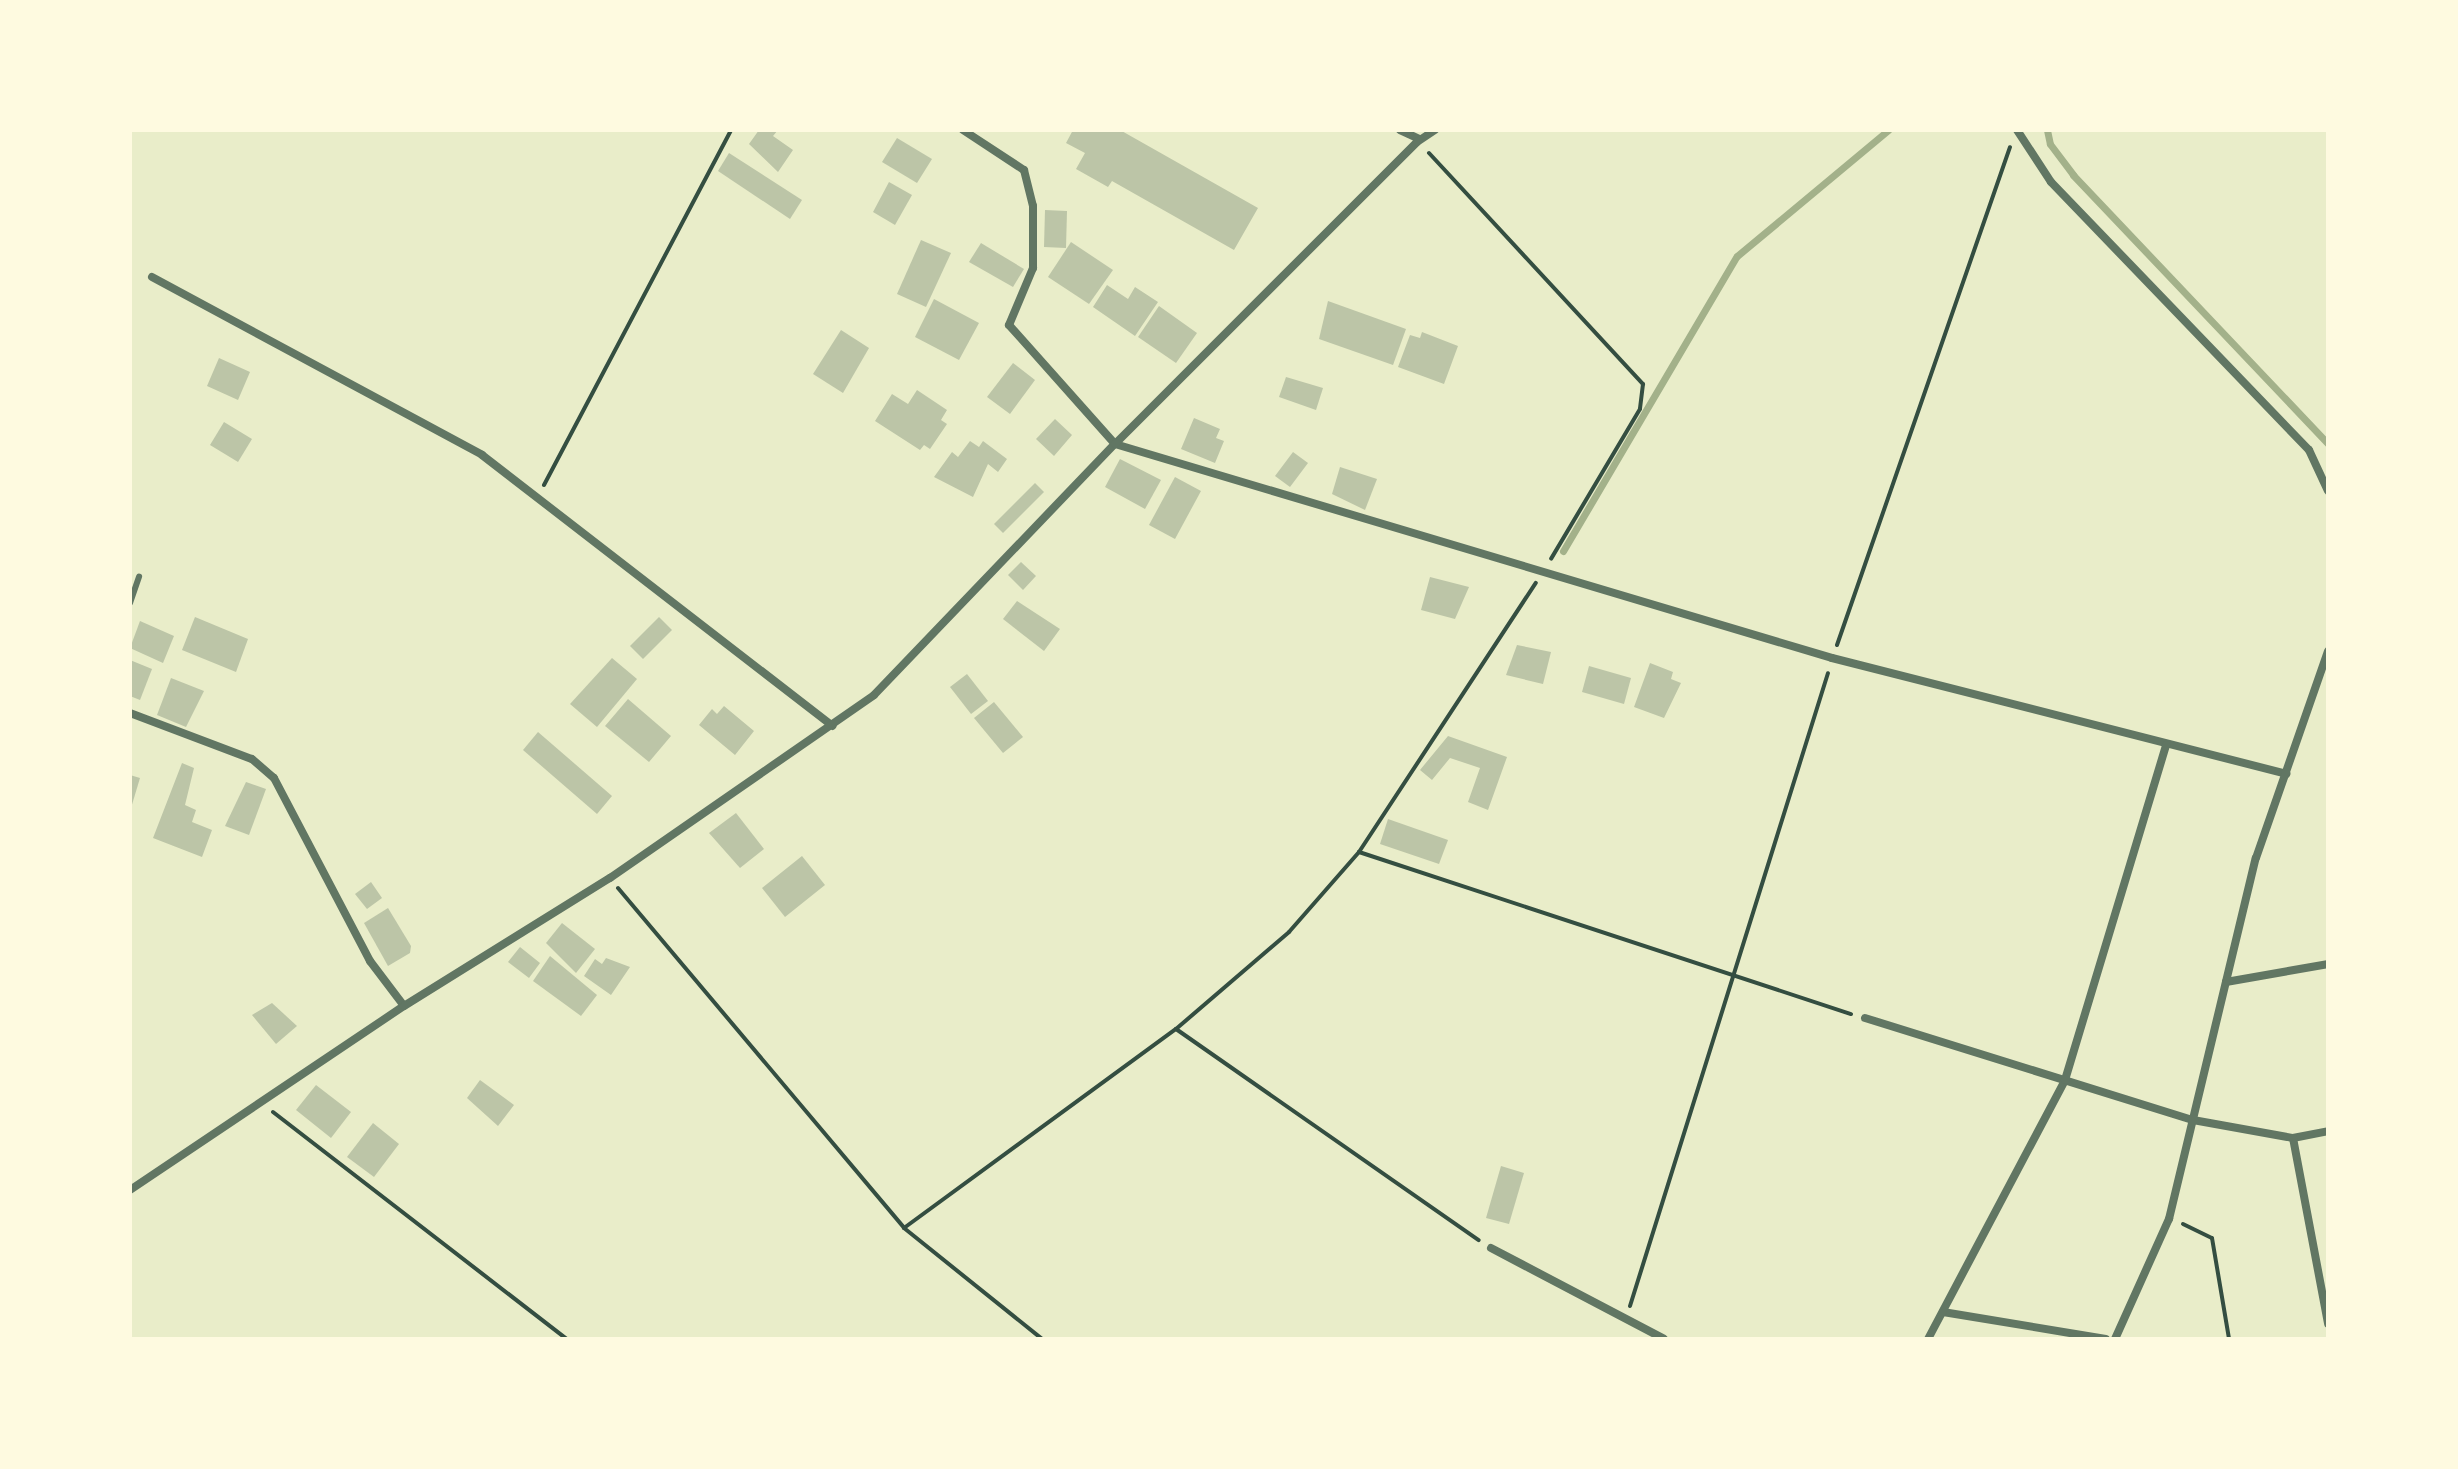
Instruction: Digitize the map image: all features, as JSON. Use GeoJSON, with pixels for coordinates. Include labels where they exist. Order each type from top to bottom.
{"type":"FeatureCollection","features":[{"type":"Feature","properties":{"kind":"street"},"geometry":{"type":"LineString","coordinates":[[963,130],[1024,170],[1033,206],[1033,268],[1009,325],[1115,444],[1832,658],[2286,774]]}},
{"type":"Feature","properties":{"kind":"street"},"geometry":{"type":"LineString","coordinates":[[1400,130],[1417,142]]}},
{"type":"Feature","properties":{"kind":"street"},"geometry":{"type":"LineString","coordinates":[[130,1190],[404,1006],[610,878],[874,695],[1115,444],[1426,130]]}},
{"type":"Feature","properties":{"kind":"street"},"geometry":{"type":"LineString","coordinates":[[1417,142],[1435,130]]}},
{"type":"Feature","properties":{"kind":"street"},"geometry":{"type":"LineString","coordinates":[[2017,130],[2051,182],[2309,450],[2328,491]]}},
{"type":"Feature","properties":{"kind":"street"},"geometry":{"type":"LineString","coordinates":[[152,277],[482,455],[540,494],[833,726]]}},
{"type":"Feature","properties":{"kind":"street"},"geometry":{"type":"LineString","coordinates":[[2115,1339],[2169,1219],[2256,858],[2328,651]]}},
{"type":"Feature","properties":{"kind":"street"},"geometry":{"type":"LineString","coordinates":[[130,713],[252,759],[274,778],[370,961],[404,1006]]}},
{"type":"Feature","properties":{"kind":"street"},"geometry":{"type":"LineString","coordinates":[[1928,1339],[2065,1080],[2166,745]]}},
{"type":"Feature","properties":{"kind":"street"},"geometry":{"type":"LineString","coordinates":[[2226,982],[2328,964]]}},
{"type":"Feature","properties":{"kind":"street"},"geometry":{"type":"LineString","coordinates":[[1865,1018],[2193,1120],[2293,1138],[2328,1131]]}},
{"type":"Feature","properties":{"kind":"street"},"geometry":{"type":"LineString","coordinates":[[2293,1138],[2328,1324]]}},
{"type":"Feature","properties":{"kind":"street"},"geometry":{"type":"LineString","coordinates":[[1491,1248],[1664,1339]]}},
{"type":"Feature","properties":{"kind":"street"},"geometry":{"type":"LineString","coordinates":[[1943,1312],[2106,1339]]}},
{"type":"Feature","properties":{"kind":"lane"},"geometry":{"type":"LineString","coordinates":[[130,603],[139,577]]}},
{"type":"Feature","properties":{"kind":"path"},"geometry":{"type":"LineString","coordinates":[[540,494],[731,130]]}},
{"type":"Feature","properties":{"kind":"path"},"geometry":{"type":"LineString","coordinates":[[904,1228],[1176,1029],[1289,932],[1359,852],[1544,571],[1640,409],[1643,384],[1417,142]]}},
{"type":"Feature","properties":{"kind":"path"},"geometry":{"type":"LineString","coordinates":[[1626,1320],[1832,658],[2011,145]]}},
{"type":"Feature","properties":{"kind":"path"},"geometry":{"type":"LineString","coordinates":[[1359,852],[1865,1018]]}},
{"type":"Feature","properties":{"kind":"path"},"geometry":{"type":"LineString","coordinates":[[610,878],[904,1228],[1042,1339]]}},
{"type":"Feature","properties":{"kind":"path"},"geometry":{"type":"LineString","coordinates":[[1176,1029],[1491,1248]]}},
{"type":"Feature","properties":{"kind":"path"},"geometry":{"type":"LineString","coordinates":[[262,1103],[567,1339]]}},
{"type":"Feature","properties":{"kind":"path"},"geometry":{"type":"LineString","coordinates":[[2169,1219],[2212,1238],[2229,1339]]}},
{"type":"Feature","properties":{"kind":"building"},"geometry":{"type":"Polygon","coordinates":[[[759,130],[778,130],[773,136],[793,150],[778,172],[749,144],[759,130]]]}},
{"type":"Feature","properties":{"kind":"building"},"geometry":{"type":"Polygon","coordinates":[[[1073,130],[1120,130],[1258,208],[1234,250],[1112,181],[1108,187],[1076,169],[1085,153],[1066,143],[1073,130]]]}},
{"type":"Feature","properties":{"kind":"building"},"geometry":{"type":"Polygon","coordinates":[[[897,138],[932,159],[917,183],[882,162],[897,138]]]}},
{"type":"Feature","properties":{"kind":"building"},"geometry":{"type":"Polygon","coordinates":[[[729,153],[802,200],[790,219],[718,171],[729,153]]]}},
{"type":"Feature","properties":{"kind":"building"},"geometry":{"type":"Polygon","coordinates":[[[889,182],[912,195],[895,225],[873,212],[889,182]]]}},
{"type":"Feature","properties":{"kind":"building"},"geometry":{"type":"Polygon","coordinates":[[[1045,210],[1067,211],[1066,248],[1044,247],[1045,210]]]}},
{"type":"Feature","properties":{"kind":"building"},"geometry":{"type":"Polygon","coordinates":[[[921,240],[951,253],[926,307],[897,294],[921,240]]]}},
{"type":"Feature","properties":{"kind":"building"},"geometry":{"type":"Polygon","coordinates":[[[1071,242],[1113,270],[1089,304],[1048,277],[1071,242]]]}},
{"type":"Feature","properties":{"kind":"building"},"geometry":{"type":"Polygon","coordinates":[[[981,243],[1024,269],[1013,287],[969,262],[981,243]]]}},
{"type":"Feature","properties":{"kind":"building"},"geometry":{"type":"Polygon","coordinates":[[[1107,285],[1128,299],[1135,287],[1158,302],[1135,336],[1093,307],[1107,285]]]}},
{"type":"Feature","properties":{"kind":"building"},"geometry":{"type":"Polygon","coordinates":[[[934,299],[979,323],[959,360],[915,337],[934,299]]]}},
{"type":"Feature","properties":{"kind":"building"},"geometry":{"type":"Polygon","coordinates":[[[1328,301],[1406,329],[1393,365],[1319,339],[1328,301]]]}},
{"type":"Feature","properties":{"kind":"building"},"geometry":{"type":"Polygon","coordinates":[[[1159,306],[1197,333],[1176,363],[1138,337],[1159,306]]]}},
{"type":"Feature","properties":{"kind":"building"},"geometry":{"type":"Polygon","coordinates":[[[841,330],[869,348],[843,393],[813,374],[841,330]]]}},
{"type":"Feature","properties":{"kind":"building"},"geometry":{"type":"Polygon","coordinates":[[[1422,332],[1458,346],[1444,384],[1398,367],[1410,335],[1420,338],[1422,332]]]}},
{"type":"Feature","properties":{"kind":"building"},"geometry":{"type":"Polygon","coordinates":[[[219,358],[250,372],[238,400],[207,386],[219,358]]]}},
{"type":"Feature","properties":{"kind":"building"},"geometry":{"type":"Polygon","coordinates":[[[1013,363],[1035,380],[1010,414],[987,397],[1013,363]]]}},
{"type":"Feature","properties":{"kind":"building"},"geometry":{"type":"Polygon","coordinates":[[[1286,377],[1323,388],[1316,410],[1279,397],[1286,377]]]}},
{"type":"Feature","properties":{"kind":"building"},"geometry":{"type":"Polygon","coordinates":[[[917,390],[947,410],[941,420],[947,424],[930,449],[924,445],[920,450],[875,421],[892,394],[908,404],[917,390]]]}},
{"type":"Feature","properties":{"kind":"building"},"geometry":{"type":"Polygon","coordinates":[[[1194,418],[1220,429],[1216,438],[1224,441],[1215,463],[1181,449],[1194,418]]]}},
{"type":"Feature","properties":{"kind":"building"},"geometry":{"type":"Polygon","coordinates":[[[1055,419],[1072,435],[1054,456],[1036,439],[1055,419]]]}},
{"type":"Feature","properties":{"kind":"building"},"geometry":{"type":"Polygon","coordinates":[[[224,422],[252,439],[238,462],[210,445],[224,422]]]}},
{"type":"Feature","properties":{"kind":"building"},"geometry":{"type":"Polygon","coordinates":[[[970,441],[979,447],[983,441],[1007,459],[998,472],[988,464],[973,497],[934,477],[952,452],[958,457],[970,441]]]}},
{"type":"Feature","properties":{"kind":"building"},"geometry":{"type":"Polygon","coordinates":[[[1293,452],[1308,463],[1290,487],[1275,476],[1293,452]]]}},
{"type":"Feature","properties":{"kind":"building"},"geometry":{"type":"Polygon","coordinates":[[[1120,459],[1161,480],[1145,509],[1105,487],[1120,459]]]}},
{"type":"Feature","properties":{"kind":"building"},"geometry":{"type":"Polygon","coordinates":[[[1340,467],[1377,479],[1365,510],[1332,494],[1340,467]]]}},
{"type":"Feature","properties":{"kind":"building"},"geometry":{"type":"Polygon","coordinates":[[[1175,477],[1201,491],[1175,539],[1149,525],[1175,477]]]}},
{"type":"Feature","properties":{"kind":"building"},"geometry":{"type":"Polygon","coordinates":[[[1035,483],[1044,492],[1003,533],[994,524],[1035,483]]]}},
{"type":"Feature","properties":{"kind":"building"},"geometry":{"type":"Polygon","coordinates":[[[1021,562],[1036,576],[1023,590],[1008,575],[1021,562]]]}},
{"type":"Feature","properties":{"kind":"building"},"geometry":{"type":"Polygon","coordinates":[[[1430,577],[1469,587],[1455,619],[1421,610],[1430,577]]]}},
{"type":"Feature","properties":{"kind":"building"},"geometry":{"type":"Polygon","coordinates":[[[1017,601],[1060,629],[1044,651],[1003,619],[1017,601]]]}},
{"type":"Feature","properties":{"kind":"building"},"geometry":{"type":"Polygon","coordinates":[[[195,617],[248,639],[236,672],[182,650],[195,617]]]}},
{"type":"Feature","properties":{"kind":"building"},"geometry":{"type":"Polygon","coordinates":[[[659,617],[672,630],[643,659],[630,646],[659,617]]]}},
{"type":"Feature","properties":{"kind":"building"},"geometry":{"type":"Polygon","coordinates":[[[140,621],[174,636],[163,663],[130,648],[140,621]]]}},
{"type":"Feature","properties":{"kind":"building"},"geometry":{"type":"Polygon","coordinates":[[[1517,645],[1551,652],[1543,684],[1506,675],[1517,645]]]}},
{"type":"Feature","properties":{"kind":"building"},"geometry":{"type":"Polygon","coordinates":[[[612,658],[637,679],[597,727],[570,704],[612,658]]]}},
{"type":"Feature","properties":{"kind":"building"},"geometry":{"type":"Polygon","coordinates":[[[130,660],[152,669],[140,700],[130,696],[130,660]]]}},
{"type":"Feature","properties":{"kind":"building"},"geometry":{"type":"Polygon","coordinates":[[[1650,663],[1673,672],[1671,679],[1681,683],[1664,718],[1634,707],[1650,663]]]}},
{"type":"Feature","properties":{"kind":"building"},"geometry":{"type":"Polygon","coordinates":[[[1589,666],[1631,678],[1624,704],[1582,692],[1589,666]]]}},
{"type":"Feature","properties":{"kind":"building"},"geometry":{"type":"Polygon","coordinates":[[[967,674],[988,701],[971,714],[950,687],[967,674]]]}},
{"type":"Feature","properties":{"kind":"building"},"geometry":{"type":"Polygon","coordinates":[[[171,678],[204,691],[186,727],[157,715],[171,678]]]}},
{"type":"Feature","properties":{"kind":"building"},"geometry":{"type":"Polygon","coordinates":[[[628,699],[671,736],[649,762],[605,726],[628,699]]]}},
{"type":"Feature","properties":{"kind":"building"},"geometry":{"type":"Polygon","coordinates":[[[994,702],[1023,737],[1003,753],[974,718],[994,702]]]}},
{"type":"Feature","properties":{"kind":"building"},"geometry":{"type":"Polygon","coordinates":[[[724,706],[754,731],[735,755],[699,725],[712,709],[717,714],[724,706]]]}},
{"type":"Feature","properties":{"kind":"building"},"geometry":{"type":"Polygon","coordinates":[[[538,732],[612,796],[597,814],[523,750],[538,732]]]}},
{"type":"Feature","properties":{"kind":"building"},"geometry":{"type":"Polygon","coordinates":[[[1448,736],[1507,757],[1488,810],[1468,802],[1480,768],[1450,758],[1432,780],[1420,770],[1448,736]]]}},
{"type":"Feature","properties":{"kind":"building"},"geometry":{"type":"Polygon","coordinates":[[[182,763],[194,768],[185,805],[196,810],[192,822],[212,830],[202,857],[153,838],[182,763]]]}},
{"type":"Feature","properties":{"kind":"building"},"geometry":{"type":"Polygon","coordinates":[[[130,775],[140,778],[131,808],[130,808],[130,775]]]}},
{"type":"Feature","properties":{"kind":"building"},"geometry":{"type":"Polygon","coordinates":[[[246,782],[266,789],[249,835],[225,826],[246,782]]]}},
{"type":"Feature","properties":{"kind":"building"},"geometry":{"type":"Polygon","coordinates":[[[736,813],[764,849],[740,868],[709,833],[736,813]]]}},
{"type":"Feature","properties":{"kind":"building"},"geometry":{"type":"Polygon","coordinates":[[[1388,819],[1448,840],[1439,864],[1380,844],[1388,819]]]}},
{"type":"Feature","properties":{"kind":"building"},"geometry":{"type":"Polygon","coordinates":[[[802,856],[825,885],[785,917],[762,888],[802,856]]]}},
{"type":"Feature","properties":{"kind":"building"},"geometry":{"type":"Polygon","coordinates":[[[371,882],[382,898],[367,909],[355,894],[371,882]]]}},
{"type":"Feature","properties":{"kind":"building"},"geometry":{"type":"Polygon","coordinates":[[[388,908],[411,946],[410,953],[388,966],[364,923],[388,908]]]}},
{"type":"Feature","properties":{"kind":"building"},"geometry":{"type":"Polygon","coordinates":[[[562,923],[595,949],[576,973],[546,943],[562,923]]]}},
{"type":"Feature","properties":{"kind":"building"},"geometry":{"type":"Polygon","coordinates":[[[520,947],[540,963],[529,978],[508,962],[520,947]]]}},
{"type":"Feature","properties":{"kind":"building"},"geometry":{"type":"Polygon","coordinates":[[[550,956],[597,995],[581,1016],[533,981],[550,956]]]}},
{"type":"Feature","properties":{"kind":"building"},"geometry":{"type":"Polygon","coordinates":[[[606,958],[630,967],[611,995],[584,976],[595,959],[602,964],[606,958]]]}},
{"type":"Feature","properties":{"kind":"building"},"geometry":{"type":"Polygon","coordinates":[[[272,1003],[297,1026],[276,1044],[252,1015],[272,1003]]]}},
{"type":"Feature","properties":{"kind":"building"},"geometry":{"type":"Polygon","coordinates":[[[480,1080],[514,1105],[498,1126],[467,1098],[480,1080]]]}},
{"type":"Feature","properties":{"kind":"building"},"geometry":{"type":"Polygon","coordinates":[[[316,1085],[351,1112],[331,1138],[296,1110],[316,1085]]]}},
{"type":"Feature","properties":{"kind":"building"},"geometry":{"type":"Polygon","coordinates":[[[373,1123],[399,1144],[374,1177],[347,1157],[373,1123]]]}},
{"type":"Feature","properties":{"kind":"building"},"geometry":{"type":"Polygon","coordinates":[[[1501,1166],[1524,1173],[1509,1224],[1486,1218],[1501,1166]]]}},
{"type":"Feature","properties":{"kind":"waterway"},"geometry":{"type":"LineString","coordinates":[[1563,551],[1737,256],[1888,130]]}},
{"type":"Feature","properties":{"kind":"waterway"},"geometry":{"type":"LineString","coordinates":[[2047,130],[2050,144],[2073,175],[2328,444]]}}]}
